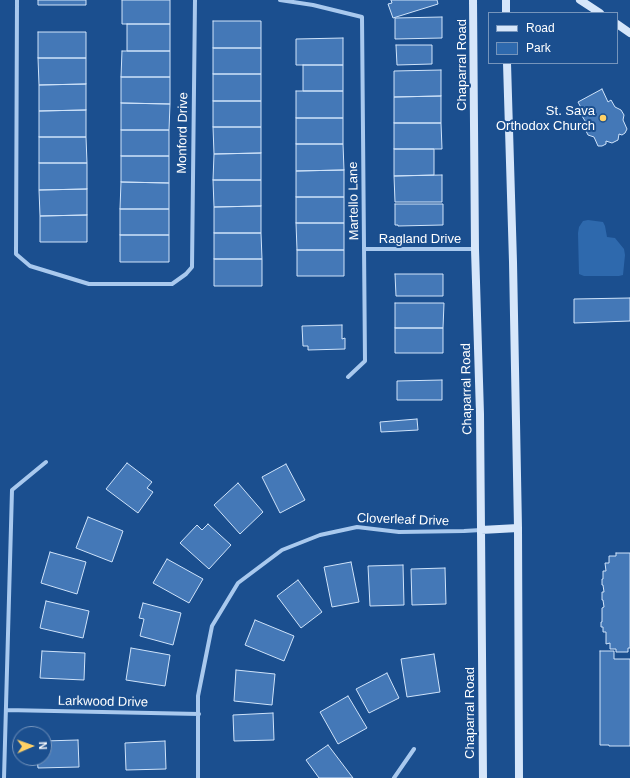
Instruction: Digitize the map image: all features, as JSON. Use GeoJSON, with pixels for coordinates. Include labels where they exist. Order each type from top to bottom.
{"type":"FeatureCollection","features":[{"type":"Feature","properties":{"kind":"main road","name":"Chaparral Road"},"geometry":{"type":"LineString","coordinates":[[473,0],[475,249],[482,530],[483,778]]}},
{"type":"Feature","properties":{"kind":"main road"},"geometry":{"type":"LineString","coordinates":[[506,0],[506,12]]}},
{"type":"Feature","properties":{"kind":"main road"},"geometry":{"type":"LineString","coordinates":[[580,0],[598,12]]}},
{"type":"Feature","properties":{"kind":"main road"},"geometry":{"type":"LineString","coordinates":[[618,25],[630,33]]}},
{"type":"Feature","properties":{"kind":"main road"},"geometry":{"type":"LineString","coordinates":[[507,64],[513,262],[518,528],[519,778]]}},
{"type":"Feature","properties":{"kind":"main road"},"geometry":{"type":"LineString","coordinates":[[482,530],[518,528]]}},
{"type":"Feature","properties":{"kind":"street","name":"Monford Drive"},"geometry":{"type":"LineString","coordinates":[[17,0],[16,254],[30,266],[89,284],[172,284],[186,274],[192,267],[194,0]]}},
{"type":"Feature","properties":{"kind":"street","name":"Martello Lane"},"geometry":{"type":"LineString","coordinates":[[280,0],[362,17],[365,361],[348,377]]}},
{"type":"Feature","properties":{"kind":"street","name":"Ragland Drive"},"geometry":{"type":"LineString","coordinates":[[364,249],[475,249]]}},
{"type":"Feature","properties":{"kind":"street"},"geometry":{"type":"LineString","coordinates":[[4,778],[12,490],[46,462]]}},
{"type":"Feature","properties":{"kind":"street","name":"Cloverleaf Drive"},"geometry":{"type":"LineString","coordinates":[[198,778],[198,696],[212,626],[238,583],[282,550],[320,535],[358,527],[399,532],[464,532],[482,530]]}},
{"type":"Feature","properties":{"kind":"street","name":"Larkwood Drive"},"geometry":{"type":"LineString","coordinates":[[6,710],[199,714]]}},
{"type":"Feature","properties":{"kind":"street"},"geometry":{"type":"LineString","coordinates":[[394,778],[414,749]]}},
{"type":"Feature","properties":{"kind":"green space"},"geometry":{"type":"Polygon","coordinates":[[[588,220],[603,222],[607,237],[615,238],[624,249],[625,255],[623,275],[584,276],[579,274],[579,227],[583,221],[588,220]]]}},
{"type":"Feature","properties":{"kind":"building"},"geometry":{"type":"Polygon","coordinates":[[[38,0],[86,0],[86,5],[38,5],[38,0]]]}},
{"type":"Feature","properties":{"kind":"building"},"geometry":{"type":"Polygon","coordinates":[[[122,0],[170,0],[170,24],[122,24],[122,0]]]}},
{"type":"Feature","properties":{"kind":"building"},"geometry":{"type":"Polygon","coordinates":[[[391,0],[437,0],[438,4],[393,18],[388,4],[392,3],[391,0]]]}},
{"type":"Feature","properties":{"kind":"building"},"geometry":{"type":"Polygon","coordinates":[[[442,17],[442,38],[395,39],[395,18],[442,17]]]}},
{"type":"Feature","properties":{"kind":"building"},"geometry":{"type":"Polygon","coordinates":[[[213,21],[261,21],[261,48],[213,48],[213,21]]]}},
{"type":"Feature","properties":{"kind":"building"},"geometry":{"type":"Polygon","coordinates":[[[127,24],[170,24],[170,51],[127,51],[127,24]]]}},
{"type":"Feature","properties":{"kind":"building"},"geometry":{"type":"Polygon","coordinates":[[[38,32],[86,32],[86,58],[38,58],[38,32]]]}},
{"type":"Feature","properties":{"kind":"building"},"geometry":{"type":"Polygon","coordinates":[[[343,38],[343,65],[296,65],[296,39],[343,38]]]}},
{"type":"Feature","properties":{"kind":"building"},"geometry":{"type":"Polygon","coordinates":[[[396,45],[432,45],[432,64],[397,65],[396,45]]]}},
{"type":"Feature","properties":{"kind":"building"},"geometry":{"type":"Polygon","coordinates":[[[213,48],[261,48],[261,74],[213,74],[213,48]]]}},
{"type":"Feature","properties":{"kind":"building"},"geometry":{"type":"Polygon","coordinates":[[[122,51],[170,51],[170,77],[121,77],[122,51]]]}},
{"type":"Feature","properties":{"kind":"building"},"geometry":{"type":"Polygon","coordinates":[[[38,58],[86,58],[86,84],[39,85],[38,58]]]}},
{"type":"Feature","properties":{"kind":"building"},"geometry":{"type":"Polygon","coordinates":[[[303,65],[343,65],[343,91],[303,91],[303,65]]]}},
{"type":"Feature","properties":{"kind":"building"},"geometry":{"type":"Polygon","coordinates":[[[441,70],[441,96],[394,97],[394,71],[441,70]]]}},
{"type":"Feature","properties":{"kind":"building"},"geometry":{"type":"Polygon","coordinates":[[[213,74],[261,74],[261,101],[213,101],[213,74]]]}},
{"type":"Feature","properties":{"kind":"building"},"geometry":{"type":"Polygon","coordinates":[[[121,77],[170,77],[170,104],[121,103],[121,77]]]}},
{"type":"Feature","properties":{"kind":"building"},"geometry":{"type":"Polygon","coordinates":[[[86,84],[86,110],[39,111],[39,85],[86,84]]]}},
{"type":"Feature","properties":{"kind":"building","name":"St. Sava Orthodox Church"},"geometry":{"type":"Polygon","coordinates":[[[602,89],[608,102],[611,100],[615,107],[621,110],[624,115],[623,120],[627,129],[622,135],[619,134],[618,140],[612,143],[606,141],[606,144],[598,146],[594,137],[588,135],[585,129],[587,124],[582,116],[585,115],[578,102],[602,89]]]}},
{"type":"Feature","properties":{"kind":"building"},"geometry":{"type":"Polygon","coordinates":[[[296,91],[343,91],[343,118],[296,118],[296,91]]]}},
{"type":"Feature","properties":{"kind":"building"},"geometry":{"type":"Polygon","coordinates":[[[441,96],[441,123],[394,123],[394,97],[441,96]]]}},
{"type":"Feature","properties":{"kind":"building"},"geometry":{"type":"Polygon","coordinates":[[[213,101],[261,101],[261,127],[213,127],[213,101]]]}},
{"type":"Feature","properties":{"kind":"building"},"geometry":{"type":"Polygon","coordinates":[[[121,103],[170,104],[169,130],[121,130],[121,103]]]}},
{"type":"Feature","properties":{"kind":"building"},"geometry":{"type":"Polygon","coordinates":[[[86,110],[86,137],[39,137],[39,111],[86,110]]]}},
{"type":"Feature","properties":{"kind":"building"},"geometry":{"type":"Polygon","coordinates":[[[296,118],[343,118],[343,144],[296,144],[296,118]]]}},
{"type":"Feature","properties":{"kind":"building"},"geometry":{"type":"Polygon","coordinates":[[[394,123],[441,123],[442,149],[394,149],[394,123]]]}},
{"type":"Feature","properties":{"kind":"building"},"geometry":{"type":"Polygon","coordinates":[[[213,127],[261,127],[261,153],[214,154],[213,127]]]}},
{"type":"Feature","properties":{"kind":"building"},"geometry":{"type":"Polygon","coordinates":[[[121,130],[169,130],[169,156],[121,156],[121,130]]]}},
{"type":"Feature","properties":{"kind":"building"},"geometry":{"type":"Polygon","coordinates":[[[39,137],[86,137],[87,163],[39,163],[39,137]]]}},
{"type":"Feature","properties":{"kind":"building"},"geometry":{"type":"Polygon","coordinates":[[[296,144],[343,144],[344,170],[296,171],[296,144]]]}},
{"type":"Feature","properties":{"kind":"building"},"geometry":{"type":"Polygon","coordinates":[[[394,149],[434,149],[434,175],[394,176],[394,149]]]}},
{"type":"Feature","properties":{"kind":"building"},"geometry":{"type":"Polygon","coordinates":[[[261,153],[261,180],[213,180],[214,154],[261,153]]]}},
{"type":"Feature","properties":{"kind":"building"},"geometry":{"type":"Polygon","coordinates":[[[121,156],[169,156],[169,183],[121,182],[121,156]]]}},
{"type":"Feature","properties":{"kind":"building"},"geometry":{"type":"Polygon","coordinates":[[[39,163],[87,163],[87,189],[39,190],[39,163]]]}},
{"type":"Feature","properties":{"kind":"building"},"geometry":{"type":"Polygon","coordinates":[[[344,170],[344,197],[296,197],[296,171],[344,170]]]}},
{"type":"Feature","properties":{"kind":"building"},"geometry":{"type":"Polygon","coordinates":[[[442,175],[442,202],[395,202],[394,176],[442,175]]]}},
{"type":"Feature","properties":{"kind":"building"},"geometry":{"type":"Polygon","coordinates":[[[213,180],[261,180],[261,206],[214,207],[213,180]]]}},
{"type":"Feature","properties":{"kind":"building"},"geometry":{"type":"Polygon","coordinates":[[[121,182],[169,183],[169,209],[120,209],[121,182]]]}},
{"type":"Feature","properties":{"kind":"building"},"geometry":{"type":"Polygon","coordinates":[[[87,189],[87,215],[40,216],[39,190],[87,189]]]}},
{"type":"Feature","properties":{"kind":"building"},"geometry":{"type":"Polygon","coordinates":[[[296,197],[344,197],[344,223],[296,223],[296,197]]]}},
{"type":"Feature","properties":{"kind":"building"},"geometry":{"type":"Polygon","coordinates":[[[395,204],[443,204],[443,225],[395,225],[395,204]]]}},
{"type":"Feature","properties":{"kind":"building"},"geometry":{"type":"Polygon","coordinates":[[[261,206],[261,233],[214,233],[214,207],[261,206]]]}},
{"type":"Feature","properties":{"kind":"building"},"geometry":{"type":"Polygon","coordinates":[[[120,209],[169,209],[169,235],[120,235],[120,209]]]}},
{"type":"Feature","properties":{"kind":"building"},"geometry":{"type":"Polygon","coordinates":[[[87,215],[87,242],[40,242],[40,216],[87,215]]]}},
{"type":"Feature","properties":{"kind":"building"},"geometry":{"type":"Polygon","coordinates":[[[296,223],[344,223],[344,250],[297,250],[296,223]]]}},
{"type":"Feature","properties":{"kind":"building"},"geometry":{"type":"Polygon","coordinates":[[[214,233],[261,233],[262,259],[214,259],[214,233]]]}},
{"type":"Feature","properties":{"kind":"building"},"geometry":{"type":"Polygon","coordinates":[[[120,235],[169,235],[169,262],[120,262],[120,235]]]}},
{"type":"Feature","properties":{"kind":"building"},"geometry":{"type":"Polygon","coordinates":[[[297,250],[344,250],[344,276],[297,276],[297,250]]]}},
{"type":"Feature","properties":{"kind":"building"},"geometry":{"type":"Polygon","coordinates":[[[214,259],[262,259],[262,286],[214,286],[214,259]]]}},
{"type":"Feature","properties":{"kind":"building"},"geometry":{"type":"Polygon","coordinates":[[[395,274],[443,274],[443,296],[396,296],[395,274]]]}},
{"type":"Feature","properties":{"kind":"building"},"geometry":{"type":"Polygon","coordinates":[[[630,298],[630,321],[574,323],[574,299],[630,298]]]}},
{"type":"Feature","properties":{"kind":"building"},"geometry":{"type":"Polygon","coordinates":[[[395,303],[444,303],[443,328],[395,328],[395,303]]]}},
{"type":"Feature","properties":{"kind":"building"},"geometry":{"type":"Polygon","coordinates":[[[342,325],[342,339],[345,338],[345,349],[308,350],[308,346],[303,346],[302,326],[342,325]]]}},
{"type":"Feature","properties":{"kind":"building"},"geometry":{"type":"Polygon","coordinates":[[[395,328],[443,328],[443,353],[395,353],[395,328]]]}},
{"type":"Feature","properties":{"kind":"building"},"geometry":{"type":"Polygon","coordinates":[[[442,380],[442,400],[397,400],[397,381],[442,380]]]}},
{"type":"Feature","properties":{"kind":"building"},"geometry":{"type":"Polygon","coordinates":[[[417,419],[418,430],[381,432],[380,422],[417,419]]]}},
{"type":"Feature","properties":{"kind":"building"},"geometry":{"type":"Polygon","coordinates":[[[127,463],[152,482],[147,488],[153,492],[138,513],[106,489],[127,463]]]}},
{"type":"Feature","properties":{"kind":"building"},"geometry":{"type":"Polygon","coordinates":[[[286,464],[305,500],[280,513],[262,477],[286,464]]]}},
{"type":"Feature","properties":{"kind":"building"},"geometry":{"type":"Polygon","coordinates":[[[238,483],[263,512],[240,534],[214,505],[238,483]]]}},
{"type":"Feature","properties":{"kind":"building"},"geometry":{"type":"Polygon","coordinates":[[[88,517],[123,531],[112,562],[76,548],[88,517]]]}},
{"type":"Feature","properties":{"kind":"building"},"geometry":{"type":"Polygon","coordinates":[[[208,524],[231,545],[209,569],[180,543],[197,525],[202,530],[208,524]]]}},
{"type":"Feature","properties":{"kind":"building"},"geometry":{"type":"Polygon","coordinates":[[[50,552],[86,562],[77,594],[41,583],[50,552]]]}},
{"type":"Feature","properties":{"kind":"building"},"geometry":{"type":"Polygon","coordinates":[[[616,553],[630,553],[630,648],[628,648],[628,652],[616,652],[616,649],[610,649],[610,643],[606,644],[606,632],[603,632],[603,627],[601,627],[602,608],[604,607],[602,600],[602,592],[604,592],[602,585],[603,571],[606,571],[605,563],[609,563],[609,556],[616,556],[616,553]]]}},
{"type":"Feature","properties":{"kind":"building"},"geometry":{"type":"Polygon","coordinates":[[[167,559],[203,579],[189,603],[153,583],[167,559]]]}},
{"type":"Feature","properties":{"kind":"building"},"geometry":{"type":"Polygon","coordinates":[[[351,562],[359,602],[332,607],[324,567],[351,562]]]}},
{"type":"Feature","properties":{"kind":"building"},"geometry":{"type":"Polygon","coordinates":[[[403,565],[404,605],[370,606],[368,566],[403,565]]]}},
{"type":"Feature","properties":{"kind":"building"},"geometry":{"type":"Polygon","coordinates":[[[445,568],[446,604],[412,605],[411,569],[445,568]]]}},
{"type":"Feature","properties":{"kind":"building"},"geometry":{"type":"Polygon","coordinates":[[[298,580],[322,612],[301,628],[277,596],[298,580]]]}},
{"type":"Feature","properties":{"kind":"building"},"geometry":{"type":"Polygon","coordinates":[[[46,601],[89,611],[83,638],[40,628],[46,601]]]}},
{"type":"Feature","properties":{"kind":"building"},"geometry":{"type":"Polygon","coordinates":[[[143,603],[181,613],[173,645],[140,636],[144,619],[139,618],[143,603]]]}},
{"type":"Feature","properties":{"kind":"building"},"geometry":{"type":"Polygon","coordinates":[[[255,620],[294,636],[284,661],[245,645],[255,620]]]}},
{"type":"Feature","properties":{"kind":"building"},"geometry":{"type":"Polygon","coordinates":[[[131,648],[170,655],[165,686],[126,680],[131,648]]]}},
{"type":"Feature","properties":{"kind":"building"},"geometry":{"type":"Polygon","coordinates":[[[42,651],[85,653],[84,680],[40,678],[42,651]]]}},
{"type":"Feature","properties":{"kind":"building"},"geometry":{"type":"Polygon","coordinates":[[[600,651],[614,651],[614,659],[630,659],[630,746],[600,745],[600,651]]]}},
{"type":"Feature","properties":{"kind":"building"},"geometry":{"type":"Polygon","coordinates":[[[434,654],[440,692],[407,697],[401,659],[434,654]]]}},
{"type":"Feature","properties":{"kind":"building"},"geometry":{"type":"Polygon","coordinates":[[[236,670],[275,674],[272,705],[234,701],[236,670]]]}},
{"type":"Feature","properties":{"kind":"building"},"geometry":{"type":"Polygon","coordinates":[[[387,673],[399,698],[369,713],[356,689],[387,673]]]}},
{"type":"Feature","properties":{"kind":"building"},"geometry":{"type":"Polygon","coordinates":[[[348,696],[367,728],[338,744],[320,712],[348,696]]]}},
{"type":"Feature","properties":{"kind":"building"},"geometry":{"type":"Polygon","coordinates":[[[273,713],[274,740],[234,741],[233,715],[273,713]]]}},
{"type":"Feature","properties":{"kind":"building"},"geometry":{"type":"Polygon","coordinates":[[[78,740],[79,767],[38,768],[38,766],[52,766],[52,741],[78,740]]]}},
{"type":"Feature","properties":{"kind":"building"},"geometry":{"type":"Polygon","coordinates":[[[165,741],[166,769],[126,770],[125,743],[165,741]]]}},
{"type":"Feature","properties":{"kind":"building"},"geometry":{"type":"Polygon","coordinates":[[[328,745],[353,778],[319,778],[306,760],[328,745]]]}},
{"type":"Feature","properties":{"kind":"place","name":"St. Sava Orthodox Church"},"geometry":{"type":"Point","coordinates":[603,118]}}]}
